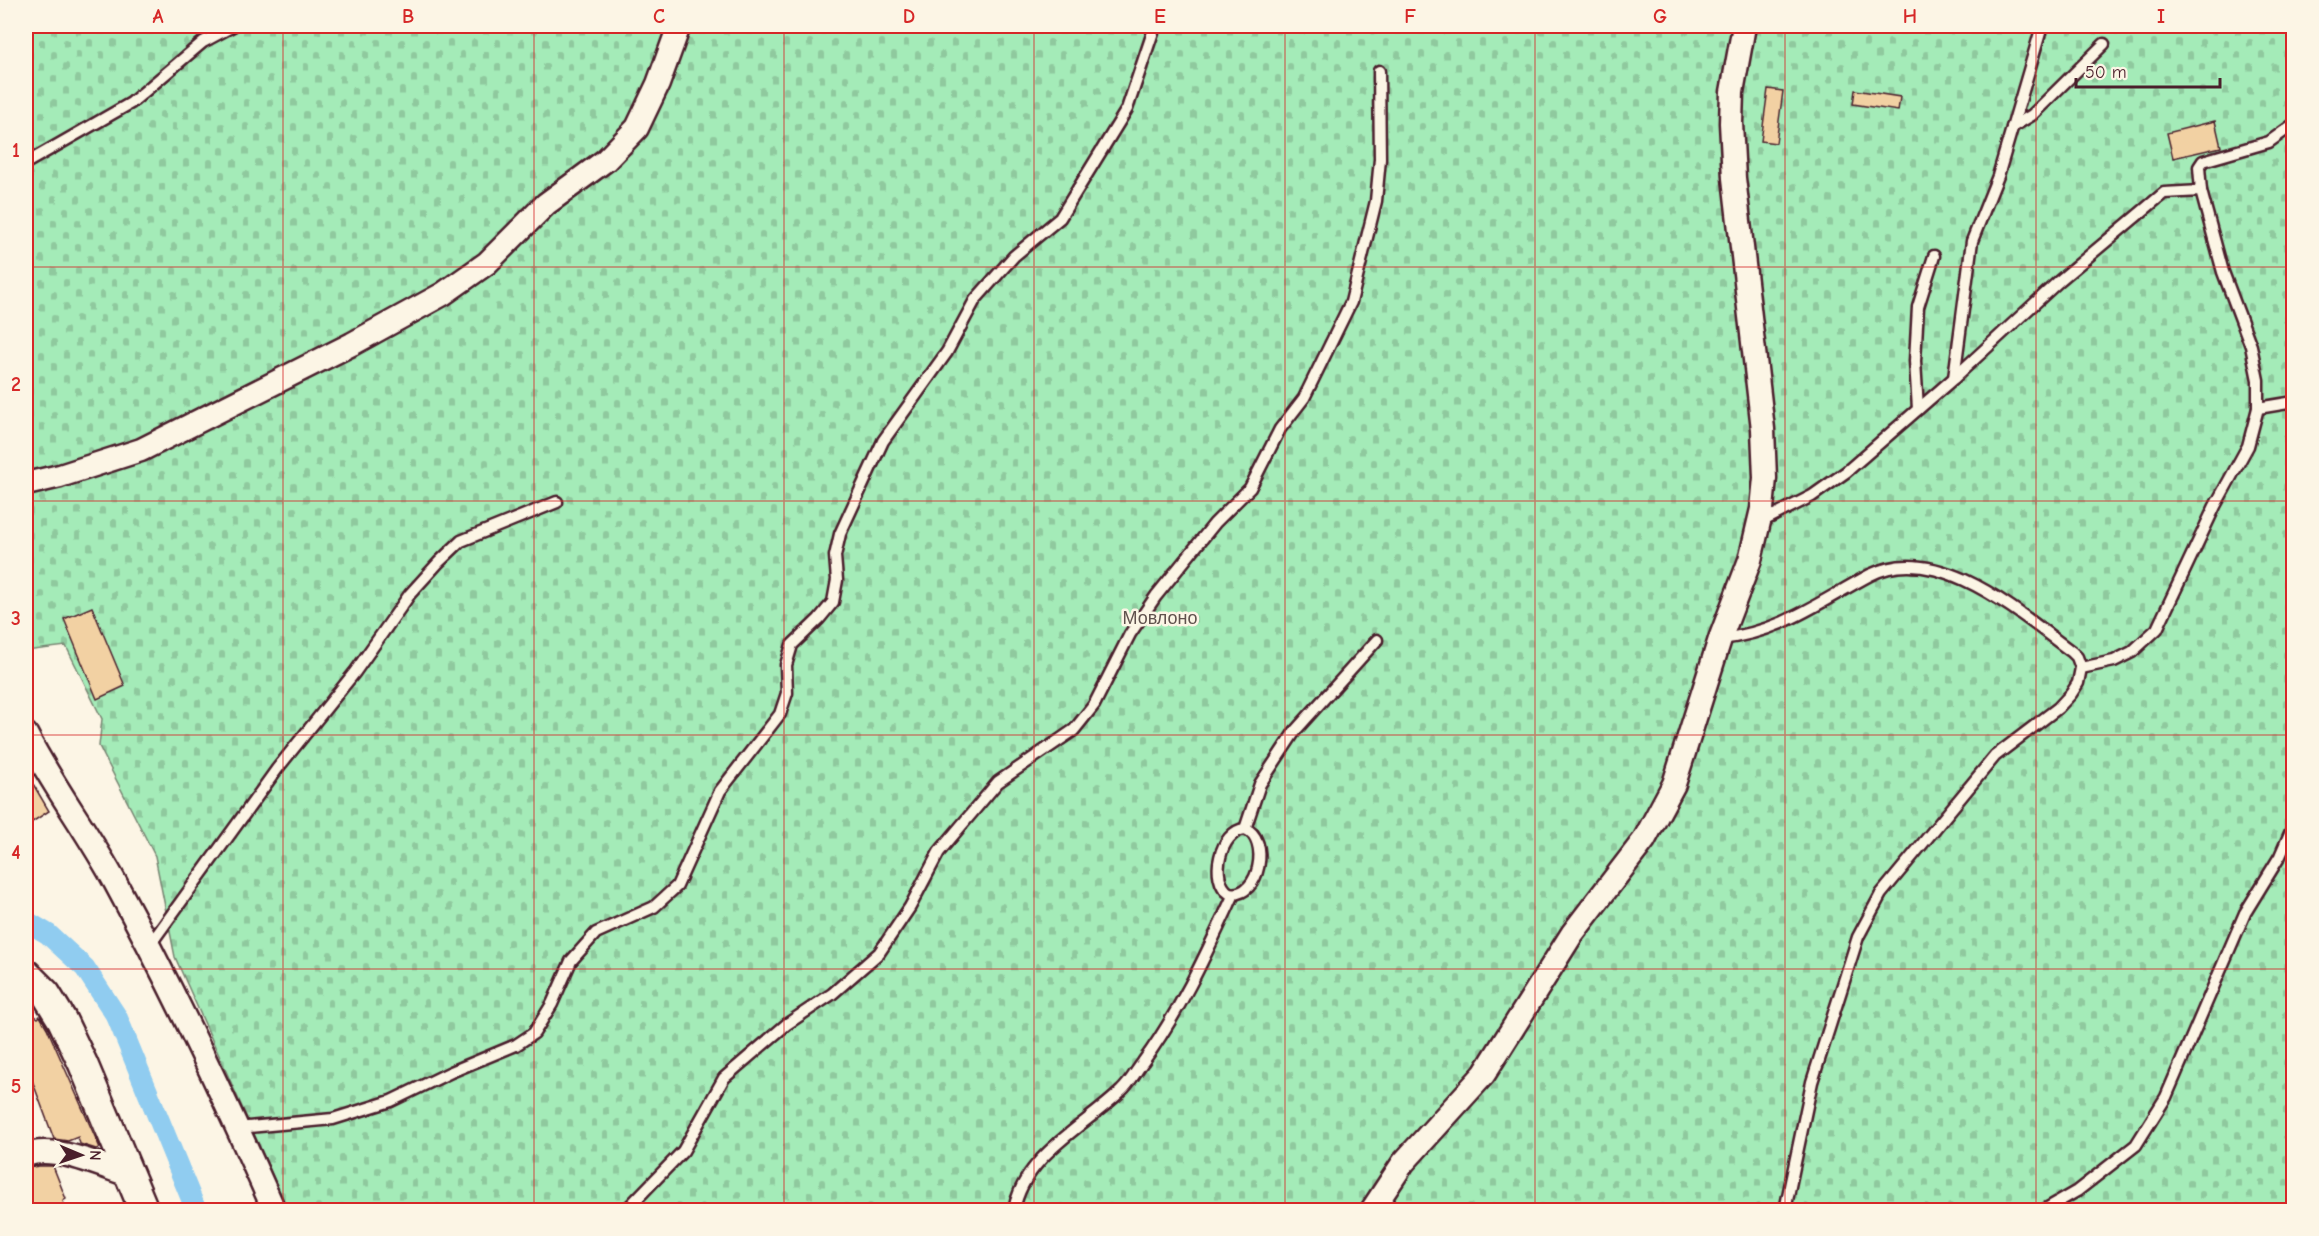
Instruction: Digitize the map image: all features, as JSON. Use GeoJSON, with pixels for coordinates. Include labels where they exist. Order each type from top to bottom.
{"type":"FeatureCollection","features":[{"type":"Feature","properties":{"kind":"street"},"geometry":{"type":"LineString","coordinates":[[26,484],[60,476],[141,450],[352,344],[452,288],[487,263],[546,204],[606,160],[637,128],[658,84],[679,26]]}},
{"type":"Feature","properties":{"kind":"street"},"geometry":{"type":"LineString","coordinates":[[1372,1210],[1403,1163],[1484,1074],[1572,934],[1644,840],[1674,784],[1720,639],[1750,560],[1759,523],[1765,478],[1763,429],[1734,178],[1731,123],[1732,92],[1744,26]]}},
{"type":"Feature","properties":{"kind":"street"},"geometry":{"type":"LineString","coordinates":[[26,734],[41,763],[113,879],[176,996],[274,1210]]}},
{"type":"Feature","properties":{"kind":"street"},"geometry":{"type":"LineString","coordinates":[[26,974],[46,993],[62,1020],[83,1064],[144,1210]]}},
{"type":"Feature","properties":{"kind":"street"},"geometry":{"type":"LineString","coordinates":[[26,1155],[47,1152],[63,1155],[129,1175]]}},
{"type":"Feature","properties":{"kind":"lane"},"geometry":{"type":"LineString","coordinates":[[26,163],[131,103],[203,42],[233,26]]}},
{"type":"Feature","properties":{"kind":"lane"},"geometry":{"type":"LineString","coordinates":[[237,1128],[333,1119],[392,1101],[451,1072],[516,1045],[534,1033],[552,1004],[571,961],[596,933],[654,907],[677,886],[720,791],[780,714],[787,693],[786,665],[792,645],[819,620],[833,602],[837,580],[835,556],[840,534],[883,441],[947,352],[975,300],[1014,256],[1060,218],[1127,109],[1155,26]]}},
{"type":"Feature","properties":{"kind":"lane"},"geometry":{"type":"LineString","coordinates":[[1954,378],[1972,241],[1998,176],[2042,26]]}},
{"type":"Feature","properties":{"kind":"lane"},"geometry":{"type":"LineString","coordinates":[[2012,127],[2032,115],[2104,44]]}},
{"type":"Feature","properties":{"kind":"lane"},"geometry":{"type":"LineString","coordinates":[[626,1210],[683,1151],[724,1078],[787,1024],[832,994],[879,953],[910,907],[939,852],[998,782],[1074,730],[1094,705],[1130,634],[1156,596],[1215,523],[1250,488],[1280,429],[1304,398],[1351,302],[1376,201],[1380,159],[1379,71]]}},
{"type":"Feature","properties":{"kind":"lane"},"geometry":{"type":"LineString","coordinates":[[2081,668],[2114,660],[2132,652],[2157,629],[2215,506],[2248,446],[2258,408],[2258,380],[2251,346],[2223,272],[2201,191],[2199,167],[2203,161],[2269,142],[2292,124],[2294,113]]}},
{"type":"Feature","properties":{"kind":"lane"},"geometry":{"type":"LineString","coordinates":[[1759,523],[1812,496],[1846,472],[1954,378],[2059,281],[2164,193],[2201,191]]}},
{"type":"Feature","properties":{"kind":"lane"},"geometry":{"type":"LineString","coordinates":[[1918,410],[1915,361],[1918,307],[1934,256]]}},
{"type":"Feature","properties":{"kind":"lane"},"geometry":{"type":"LineString","coordinates":[[2258,408],[2294,402]]}},
{"type":"Feature","properties":{"kind":"lane"},"geometry":{"type":"LineString","coordinates":[[149,946],[277,769],[355,672],[410,594],[439,562],[461,541],[557,502]]}},
{"type":"Feature","properties":{"kind":"lane"},"geometry":{"type":"LineString","coordinates":[[1720,639],[1747,636],[1772,628],[1821,605],[1872,574],[1904,566],[1920,566],[1936,568],[1989,591],[2072,652],[2077,657],[2081,668],[2078,683],[2071,694],[2058,708],[1995,756],[1881,894],[1858,937],[1821,1051],[1812,1082],[1785,1210]]}},
{"type":"Feature","properties":{"kind":"lane"},"geometry":{"type":"LineString","coordinates":[[1245,829],[1260,784],[1295,731],[1377,640]]}},
{"type":"Feature","properties":{"kind":"lane"},"geometry":{"type":"LineString","coordinates":[[2044,1210],[2077,1191],[2136,1145],[2166,1097],[2245,913],[2280,856],[2294,824]]}},
{"type":"Feature","properties":{"kind":"lane"},"geometry":{"type":"LineString","coordinates":[[1245,829],[1254,835],[1258,847],[1257,872],[1246,890],[1234,894],[1224,890],[1221,884],[1220,862],[1225,843],[1230,836],[1236,831],[1245,829]]}},
{"type":"Feature","properties":{"kind":"lane"},"geometry":{"type":"LineString","coordinates":[[1014,1210],[1016,1198],[1035,1165],[1122,1090],[1156,1044],[1191,986],[1234,894]]}},
{"type":"Feature","properties":{"kind":"green space","name":"Мовлоно"},"geometry":{"type":"Polygon","coordinates":[[[26,26],[2293,26],[2293,1210],[288,1210],[175,957],[155,856],[99,746],[102,719],[66,646],[26,651],[26,26]]]}},
{"type":"Feature","properties":{"kind":"building"},"geometry":{"type":"Polygon","coordinates":[[[1768,89],[1783,91],[1776,143],[1761,141],[1768,89]]]}},
{"type":"Feature","properties":{"kind":"building"},"geometry":{"type":"Polygon","coordinates":[[[1855,90],[1900,97],[1898,111],[1853,104],[1855,90]]]}},
{"type":"Feature","properties":{"kind":"building"},"geometry":{"type":"Polygon","coordinates":[[[2215,121],[2221,147],[2173,158],[2167,133],[2215,121]]]}},
{"type":"Feature","properties":{"kind":"building"},"geometry":{"type":"Polygon","coordinates":[[[92,607],[125,686],[97,699],[64,619],[92,607]]]}},
{"type":"Feature","properties":{"kind":"building"},"geometry":{"type":"Polygon","coordinates":[[[26,772],[49,811],[26,826],[26,772]]]}},
{"type":"Feature","properties":{"kind":"building"},"geometry":{"type":"Polygon","coordinates":[[[26,1010],[38,1018],[40,1016],[47,1028],[100,1148],[80,1144],[78,1137],[68,1141],[54,1139],[26,1064],[26,1010]]]}},
{"type":"Feature","properties":{"kind":"building"},"geometry":{"type":"Polygon","coordinates":[[[53,1166],[66,1199],[63,1201],[66,1210],[26,1210],[26,1198],[31,1196],[26,1182],[26,1168],[53,1166]]]}},
{"type":"Feature","properties":{"kind":"waterway"},"geometry":{"type":"LineString","coordinates":[[26,921],[48,934],[85,968],[117,1017],[196,1210]]}}]}
